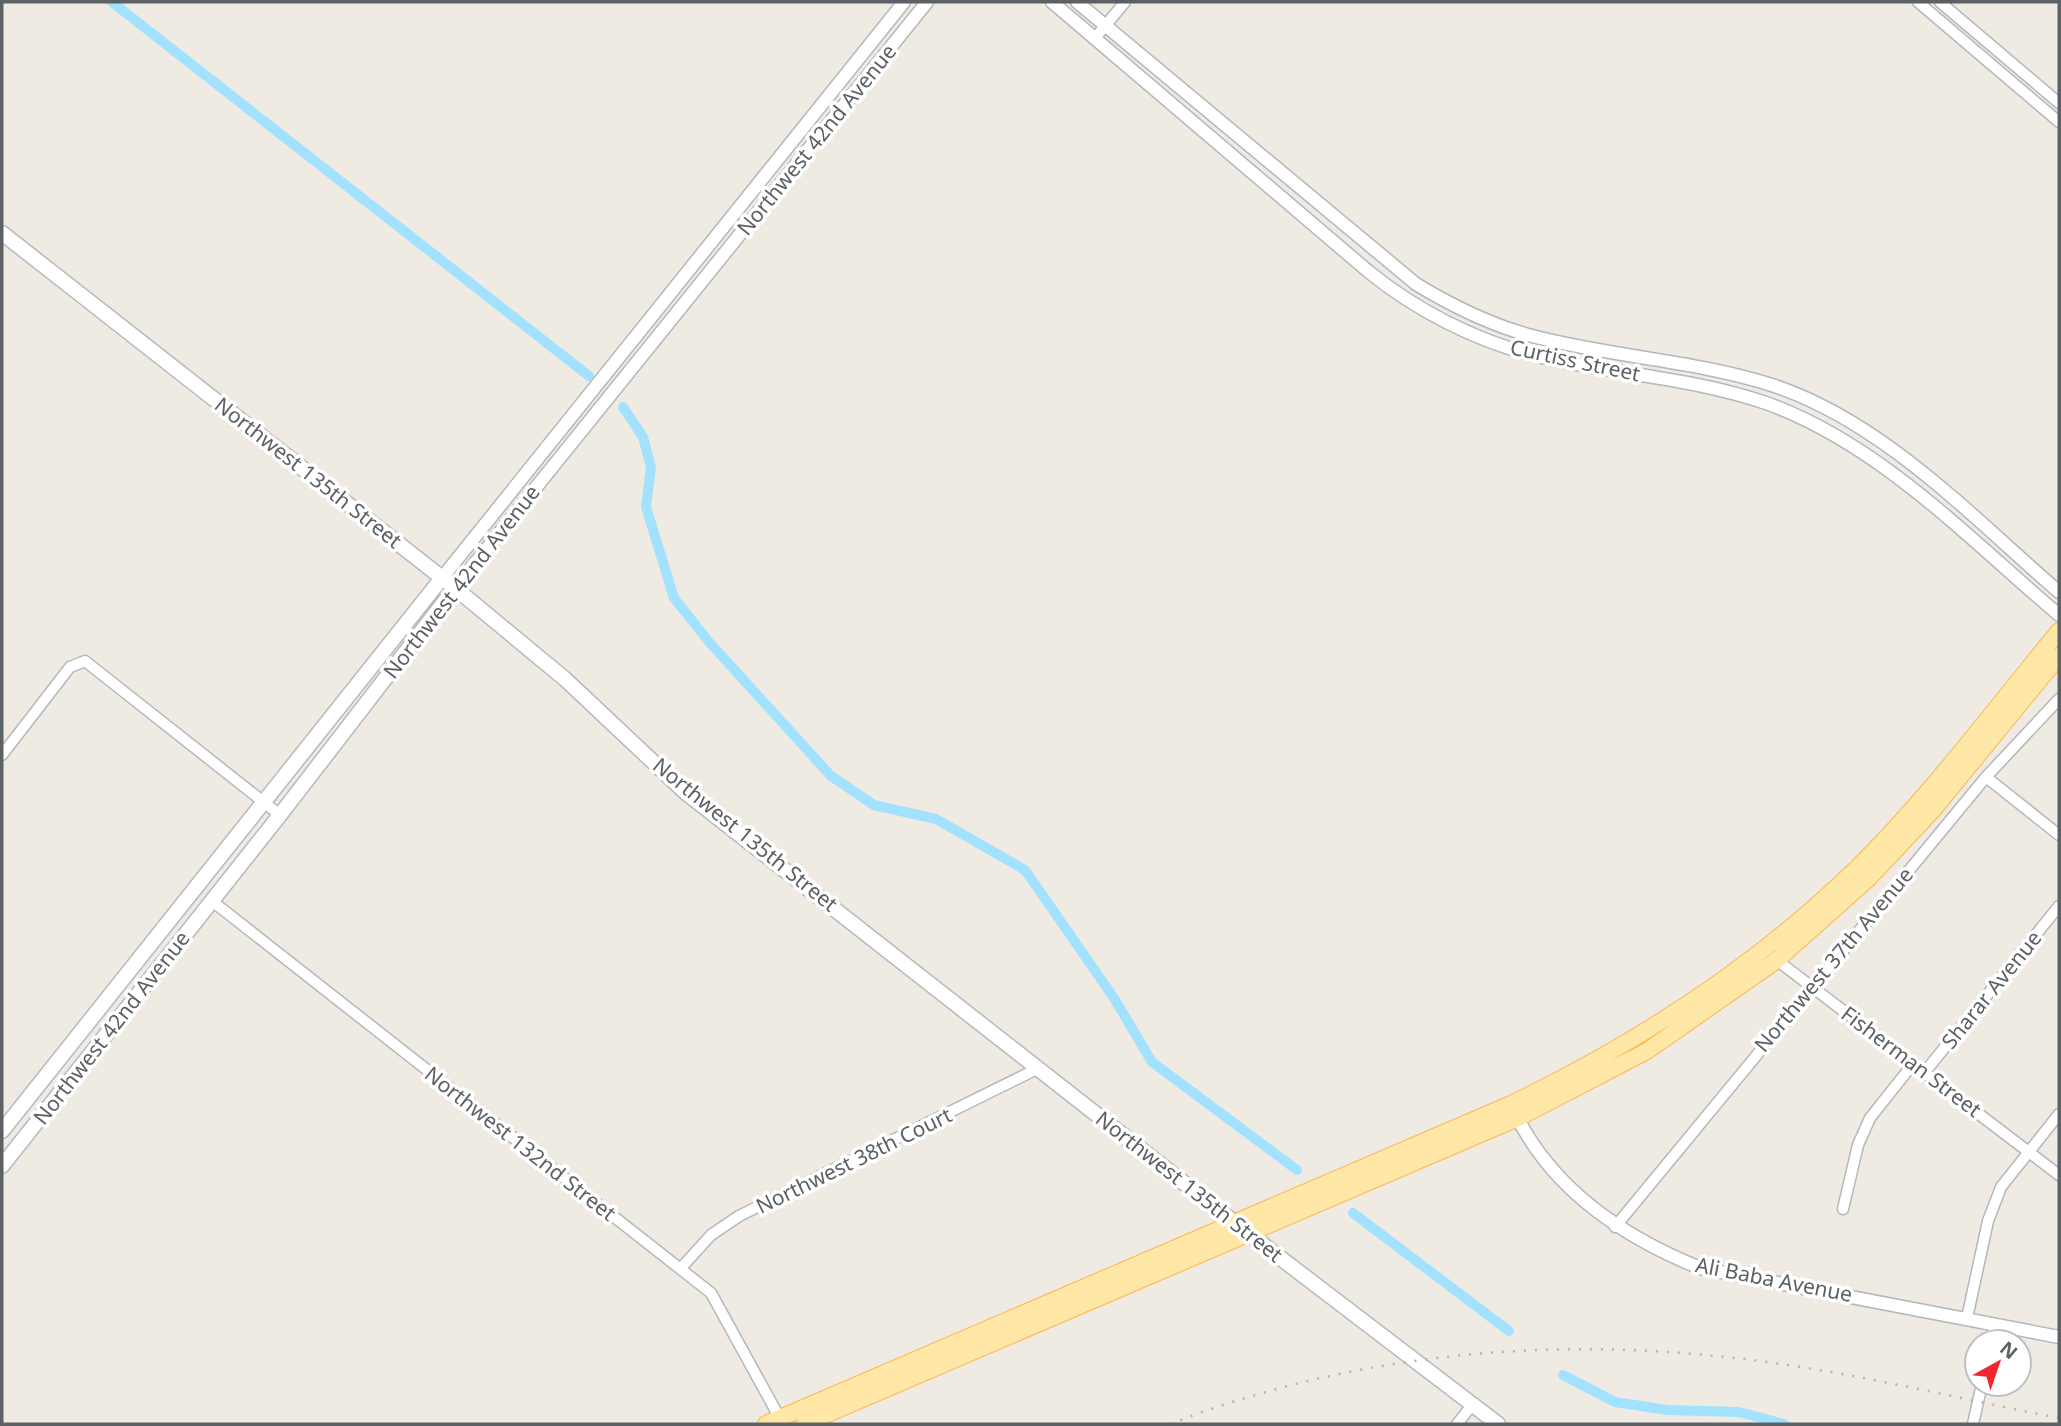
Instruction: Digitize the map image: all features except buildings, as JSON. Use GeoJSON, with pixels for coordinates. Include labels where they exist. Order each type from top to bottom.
{"type":"FeatureCollection","features":[{"type":"Feature","properties":{"kind":"main road","name":"Northwest 135th Street"},"geometry":{"type":"LineString","coordinates":[[2,233],[455,588],[565,679],[685,792],[1234,1223],[1498,1424]]}},
{"type":"Feature","properties":{"kind":"main road","name":"Northwest 42nd Avenue"},"geometry":{"type":"LineString","coordinates":[[2,1131],[442,578]]}},
{"type":"Feature","properties":{"kind":"main road","name":"Northwest 42nd Avenue"},"geometry":{"type":"LineString","coordinates":[[2,1166],[280,815],[455,588]]}},
{"type":"Feature","properties":{"kind":"main road"},"geometry":{"type":"LineString","coordinates":[[776,1422],[1234,1223],[1514,1111],[1630,1043],[1718,985],[1764,950],[1857,868],[1925,794],[2059,631]]}},
{"type":"Feature","properties":{"kind":"main road"},"geometry":{"type":"LineString","coordinates":[[804,1424],[1249,1234],[1647,1051],[1777,960],[1828,917],[1900,847],[2059,656]]}},
{"type":"Feature","properties":{"kind":"main road"},"geometry":{"type":"LineString","coordinates":[[195,887],[212,901]]}},
{"type":"Feature","properties":{"kind":"street","name":"Northwest 42nd Avenue"},"geometry":{"type":"LineString","coordinates":[[442,578],[904,2]]}},
{"type":"Feature","properties":{"kind":"street","name":"Northwest 42nd Avenue"},"geometry":{"type":"LineString","coordinates":[[455,588],[928,2]]}},
{"type":"Feature","properties":{"kind":"street","name":"Curtiss Street"},"geometry":{"type":"LineString","coordinates":[[1052,2],[1387,286],[1455,326],[1497,343],[1540,356],[1746,397],[1788,412],[1838,435],[1870,457],[2059,615]]}},
{"type":"Feature","properties":{"kind":"street","name":"Curtiss Street"},"geometry":{"type":"LineString","coordinates":[[1077,2],[1398,271],[1455,307],[1503,327],[1547,340],[1750,379],[1824,407],[1868,433],[1948,496],[2059,592]]}},
{"type":"Feature","properties":{"kind":"street"},"geometry":{"type":"LineString","coordinates":[[1095,38],[1125,2]]}},
{"type":"Feature","properties":{"kind":"street"},"geometry":{"type":"LineString","coordinates":[[1917,2],[2059,122]]}},
{"type":"Feature","properties":{"kind":"street"},"geometry":{"type":"LineString","coordinates":[[1940,2],[2059,103]]}},
{"type":"Feature","properties":{"kind":"street"},"geometry":{"type":"LineString","coordinates":[[788,146],[803,158]]}},
{"type":"Feature","properties":{"kind":"street"},"geometry":{"type":"LineString","coordinates":[[1497,343],[1503,327]]}},
{"type":"Feature","properties":{"kind":"street"},"geometry":{"type":"LineString","coordinates":[[610,370],[623,381]]}},
{"type":"Feature","properties":{"kind":"street"},"geometry":{"type":"LineString","coordinates":[[1838,435],[1848,431],[1868,433]]}},
{"type":"Feature","properties":{"kind":"street"},"geometry":{"type":"LineString","coordinates":[[2,755],[70,667],[85,661],[280,815]]}},
{"type":"Feature","properties":{"kind":"street","name":"Northwest 37th Avenue"},"geometry":{"type":"LineString","coordinates":[[1615,1227],[1986,777],[2059,699]]}},
{"type":"Feature","properties":{"kind":"street"},"geometry":{"type":"LineString","coordinates":[[1986,777],[2059,835]]}},
{"type":"Feature","properties":{"kind":"street","name":"Northwest 132nd Street"},"geometry":{"type":"LineString","coordinates":[[212,901],[710,1293],[776,1422]]}},
{"type":"Feature","properties":{"kind":"street","name":"Sharar Avenue"},"geometry":{"type":"LineString","coordinates":[[1924,1073],[2059,906]]}},
{"type":"Feature","properties":{"kind":"street","name":"Fisherman Street"},"geometry":{"type":"LineString","coordinates":[[1764,950],[2059,1175]]}},
{"type":"Feature","properties":{"kind":"street"},"geometry":{"type":"LineString","coordinates":[[1843,1209],[1858,1145],[1870,1118],[1913,1064]]}},
{"type":"Feature","properties":{"kind":"street","name":"Northwest 38th Court"},"geometry":{"type":"LineString","coordinates":[[681,1268],[711,1235],[739,1216],[1039,1068]]}},
{"type":"Feature","properties":{"kind":"street","name":"Ali Baba Avenue"},"geometry":{"type":"LineString","coordinates":[[1514,1111],[1551,1166],[1585,1203],[1615,1227],[1653,1249],[1700,1268],[2059,1337]]}},
{"type":"Feature","properties":{"kind":"street"},"geometry":{"type":"LineString","coordinates":[[1967,1318],[1988,1221],[2001,1186],[2059,1114]]}},
{"type":"Feature","properties":{"kind":"street"},"geometry":{"type":"LineString","coordinates":[[1994,1328],[1995,1324]]}},
{"type":"Feature","properties":{"kind":"street"},"geometry":{"type":"LineString","coordinates":[[1973,1424],[1978,1398]]}},
{"type":"Feature","properties":{"kind":"street"},"geometry":{"type":"LineString","coordinates":[[1457,1424],[1473,1405]]}},
{"type":"Feature","properties":{"kind":"waterway"},"geometry":{"type":"LineString","coordinates":[[112,2],[589,376]]}},
{"type":"Feature","properties":{"kind":"waterway"},"geometry":{"type":"LineString","coordinates":[[623,407],[643,437],[651,467],[646,507],[674,598],[710,643],[831,776],[874,805],[936,819],[1025,870],[1114,998],[1152,1062],[1297,1170]]}},
{"type":"Feature","properties":{"kind":"waterway"},"geometry":{"type":"LineString","coordinates":[[1353,1213],[1509,1331]]}},
{"type":"Feature","properties":{"kind":"waterway"},"geometry":{"type":"LineString","coordinates":[[1563,1375],[1615,1402],[1667,1410],[1739,1412],[1784,1424]]}},
{"type":"Feature","properties":{"kind":"railway"},"geometry":{"type":"LineString","coordinates":[[1170,1424],[1235,1401],[1302,1382],[1370,1368],[1439,1358],[1578,1349],[1716,1356],[1802,1367],[2059,1418]]}}]}
